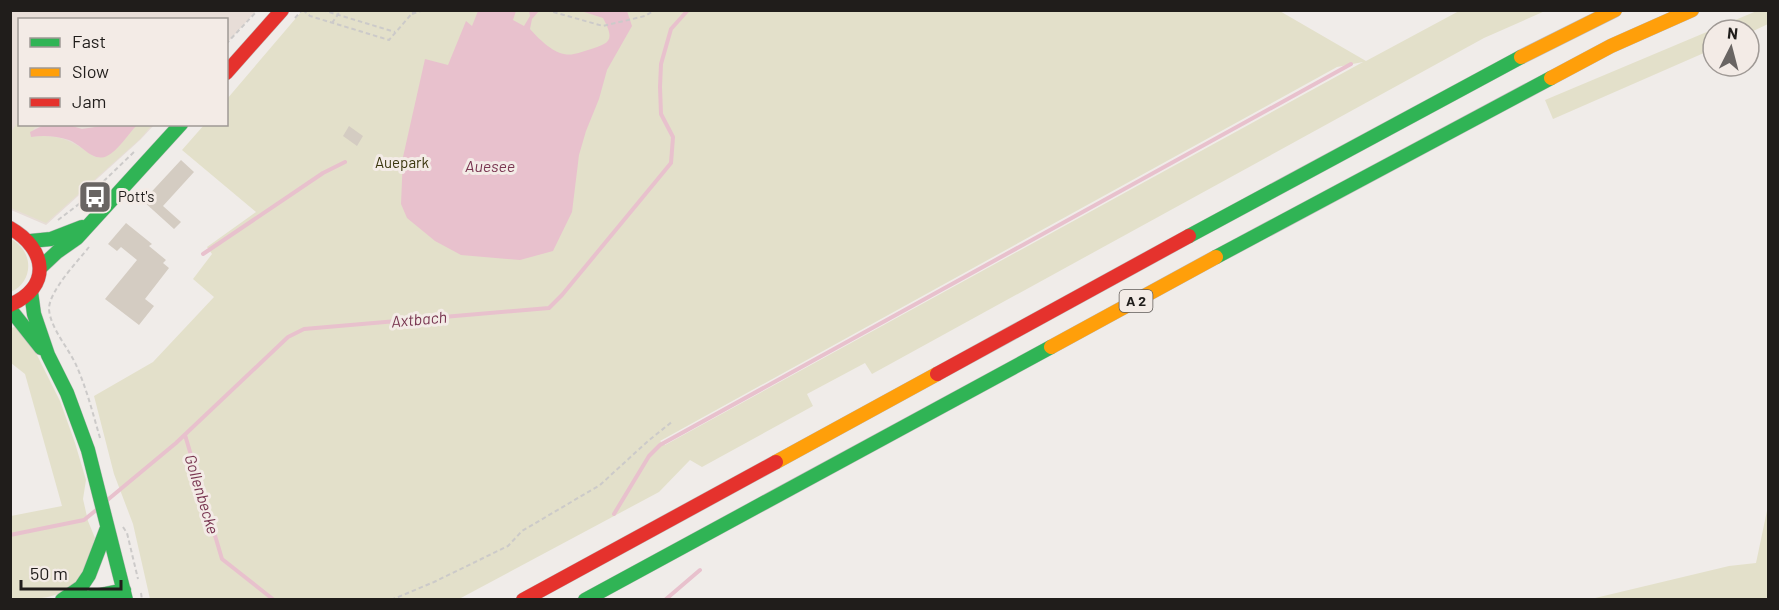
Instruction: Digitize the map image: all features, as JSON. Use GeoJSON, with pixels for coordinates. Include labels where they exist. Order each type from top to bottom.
{"type":"FeatureCollection","features":[{"type":"Feature","properties":{"kind":"main road"},"geometry":{"type":"LineString","coordinates":[[228,71],[282,10]]}},
{"type":"Feature","properties":{"kind":"main road","name":"A 2"},"geometry":{"type":"LineString","coordinates":[[523,600],[1504,65],[1615,10]]}},
{"type":"Feature","properties":{"kind":"main road","name":"A 2"},"geometry":{"type":"LineString","coordinates":[[585,600],[1429,141],[1611,46],[1692,10]]}},
{"type":"Feature","properties":{"kind":"main road"},"geometry":{"type":"LineString","coordinates":[[40,268],[77,238],[179,126]]}},
{"type":"Feature","properties":{"kind":"main road"},"geometry":{"type":"LineString","coordinates":[[31,241],[51,239],[90,223]]}},
{"type":"Feature","properties":{"kind":"main road"},"geometry":{"type":"LineString","coordinates":[[10,228],[22,233],[31,241],[36,249],[40,268],[38,281],[31,292],[24,299],[10,304]]}},
{"type":"Feature","properties":{"kind":"main road"},"geometry":{"type":"LineString","coordinates":[[31,292],[34,314],[48,355],[71,403],[88,450],[125,595],[76,600]]}},
{"type":"Feature","properties":{"kind":"main road"},"geometry":{"type":"LineString","coordinates":[[10,309],[48,355]]}},
{"type":"Feature","properties":{"kind":"main road"},"geometry":{"type":"LineString","coordinates":[[62,600],[81,588],[89,575],[106,522]]}},
{"type":"Feature","properties":{"kind":"path"},"geometry":{"type":"LineString","coordinates":[[228,42],[258,10]]}},
{"type":"Feature","properties":{"kind":"path"},"geometry":{"type":"LineString","coordinates":[[303,10],[310,16],[389,40],[413,12],[424,10]]}},
{"type":"Feature","properties":{"kind":"path"},"geometry":{"type":"LineString","coordinates":[[322,10],[395,32]]}},
{"type":"Feature","properties":{"kind":"path"},"geometry":{"type":"LineString","coordinates":[[332,23],[341,10]]}},
{"type":"Feature","properties":{"kind":"path"},"geometry":{"type":"LineString","coordinates":[[548,12],[603,26],[645,16],[655,10]]}},
{"type":"Feature","properties":{"kind":"path"},"geometry":{"type":"LineString","coordinates":[[56,222],[83,201],[138,148]]}},
{"type":"Feature","properties":{"kind":"path"},"geometry":{"type":"LineString","coordinates":[[50,309],[54,294],[69,273]]}},
{"type":"Feature","properties":{"kind":"path"},"geometry":{"type":"LineString","coordinates":[[391,600],[508,546],[522,531],[600,485],[673,421]]}},
{"type":"Feature","properties":{"kind":"path"},"geometry":{"type":"LineString","coordinates":[[122,525],[127,532],[142,600]]}},
{"type":"Feature","properties":{"kind":"shaded area"},"geometry":{"type":"Polygon","coordinates":[[[11,11],[256,11],[228,42],[228,18],[18,18],[18,126],[153,126],[46,225],[11,210],[11,11]]]}},
{"type":"Feature","properties":{"kind":"green space","name":"Auepark"},"geometry":{"type":"Polygon","coordinates":[[[1278,10],[1366,61],[1459,11],[1545,11],[1484,38],[872,374],[865,363],[807,394],[813,406],[702,467],[690,460],[659,492],[459,599],[150,599],[133,524],[114,474],[94,396],[153,362],[214,297],[193,279],[212,254],[207,247],[256,212],[182,150],[203,126],[228,126],[228,98],[302,11],[1278,10]],[[1363,62],[1337,67],[660,441],[665,445],[1363,62]]]}},
{"type":"Feature","properties":{"kind":"green space"},"geometry":{"type":"Polygon","coordinates":[[[1759,10],[1768,11],[1768,24],[1761,27],[1761,18],[1740,18],[1759,10]]]}},
{"type":"Feature","properties":{"kind":"green space"},"geometry":{"type":"Polygon","coordinates":[[[1701,34],[1701,54],[1553,119],[1545,100],[1701,34]]]}},
{"type":"Feature","properties":{"kind":"green space"},"geometry":{"type":"Polygon","coordinates":[[[18,122],[18,126],[41,126],[34,128],[31,137],[50,136],[66,140],[95,157],[112,152],[136,126],[151,126],[140,139],[46,223],[11,208],[11,132],[18,122]]]}},
{"type":"Feature","properties":{"kind":"green space"},"geometry":{"type":"Polygon","coordinates":[[[11,239],[24,251],[28,266],[24,281],[11,292],[11,239]]]}},
{"type":"Feature","properties":{"kind":"green space"},"geometry":{"type":"Polygon","coordinates":[[[18,326],[36,353],[60,401],[86,480],[83,499],[95,538],[82,574],[70,588],[46,597],[11,600],[11,516],[62,506],[25,374],[11,363],[11,328],[18,326]]]}},
{"type":"Feature","properties":{"kind":"green space"},"geometry":{"type":"Polygon","coordinates":[[[1768,506],[1768,599],[1591,599],[1729,566],[1756,563],[1768,506]]]}},
{"type":"Feature","properties":{"kind":"water","name":"Auesee"},"geometry":{"type":"Polygon","coordinates":[[[478,11],[516,11],[513,20],[524,26],[530,16],[529,11],[539,11],[532,19],[530,29],[550,48],[567,54],[576,54],[601,45],[610,37],[603,18],[581,11],[627,11],[632,26],[607,70],[599,99],[586,131],[579,155],[572,212],[553,251],[520,260],[461,255],[435,241],[407,218],[401,204],[403,157],[425,59],[448,65],[466,21],[472,26],[478,11]]]}},
{"type":"Feature","properties":{"kind":"water"},"geometry":{"type":"Polygon","coordinates":[[[42,126],[72,126],[82,129],[102,126],[136,126],[115,150],[102,157],[92,155],[74,142],[50,136],[31,137],[30,132],[42,126]]]}},
{"type":"Feature","properties":{"kind":"building"},"geometry":{"type":"Polygon","coordinates":[[[349,126],[363,136],[357,146],[343,136],[349,126]]]}},
{"type":"Feature","properties":{"kind":"building"},"geometry":{"type":"Polygon","coordinates":[[[181,160],[194,172],[163,206],[181,222],[174,229],[143,201],[181,160]]]}},
{"type":"Feature","properties":{"kind":"building"},"geometry":{"type":"Polygon","coordinates":[[[126,223],[152,244],[149,246],[166,260],[163,263],[169,268],[145,299],[154,306],[139,325],[105,299],[137,260],[121,247],[117,251],[108,244],[126,223]]]}},
{"type":"Feature","properties":{"kind":"waterway","name":"Axtbach"},"geometry":{"type":"LineString","coordinates":[[105,502],[176,443],[288,337],[304,329],[549,308],[671,163],[673,137],[661,114],[661,64],[671,29],[688,10]]}},
{"type":"Feature","properties":{"kind":"waterway"},"geometry":{"type":"LineString","coordinates":[[614,514],[649,456],[660,445],[1351,64]]}},
{"type":"Feature","properties":{"kind":"waterway"},"geometry":{"type":"LineString","coordinates":[[203,254],[323,173],[345,162]]}},
{"type":"Feature","properties":{"kind":"waterway","name":"Gollenbecke"},"geometry":{"type":"LineString","coordinates":[[185,435],[222,559],[274,600]]}},
{"type":"Feature","properties":{"kind":"waterway","name":"Axtbach"},"geometry":{"type":"LineString","coordinates":[[10,535],[84,520],[100,507]]}},
{"type":"Feature","properties":{"kind":"waterway"},"geometry":{"type":"LineString","coordinates":[[665,600],[700,570]]}},
{"type":"Feature","properties":{"kind":"traffic: fast"},"geometry":{"type":"LineString","coordinates":[[1189,236],[1521,57]]}},
{"type":"Feature","properties":{"kind":"traffic: fast"},"geometry":{"type":"LineString","coordinates":[[1216,257],[1551,78]]}},
{"type":"Feature","properties":{"kind":"traffic: fast"},"geometry":{"type":"LineString","coordinates":[[40,268],[77,238],[179,126]]}},
{"type":"Feature","properties":{"kind":"traffic: fast"},"geometry":{"type":"LineString","coordinates":[[31,241],[51,239],[82,227]]}},
{"type":"Feature","properties":{"kind":"traffic: fast"},"geometry":{"type":"LineString","coordinates":[[31,292],[34,314],[48,355],[67,393],[88,450],[126,600]]}},
{"type":"Feature","properties":{"kind":"traffic: fast"},"geometry":{"type":"LineString","coordinates":[[10,309],[41,348]]}},
{"type":"Feature","properties":{"kind":"traffic: fast"},"geometry":{"type":"LineString","coordinates":[[585,600],[1051,347]]}},
{"type":"Feature","properties":{"kind":"traffic: fast"},"geometry":{"type":"LineString","coordinates":[[62,600],[81,587],[89,575],[107,528]]}},
{"type":"Feature","properties":{"kind":"traffic: fast"},"geometry":{"type":"LineString","coordinates":[[76,600],[124,590]]}},
{"type":"Feature","properties":{"kind":"traffic: slow"},"geometry":{"type":"LineString","coordinates":[[1521,57],[1615,10]]}},
{"type":"Feature","properties":{"kind":"traffic: slow"},"geometry":{"type":"LineString","coordinates":[[1551,78],[1611,46],[1692,10]]}},
{"type":"Feature","properties":{"kind":"traffic: slow"},"geometry":{"type":"LineString","coordinates":[[1051,347],[1216,257]]}},
{"type":"Feature","properties":{"kind":"traffic: slow"},"geometry":{"type":"LineString","coordinates":[[776,462],[937,374]]}},
{"type":"Feature","properties":{"kind":"traffic: jam"},"geometry":{"type":"LineString","coordinates":[[228,71],[282,10]]}},
{"type":"Feature","properties":{"kind":"traffic: jam"},"geometry":{"type":"LineString","coordinates":[[10,228],[32,246],[40,268],[33,288],[24,297],[10,305]]}},
{"type":"Feature","properties":{"kind":"traffic: jam"},"geometry":{"type":"LineString","coordinates":[[937,374],[1189,236]]}},
{"type":"Feature","properties":{"kind":"traffic: jam"},"geometry":{"type":"LineString","coordinates":[[523,600],[776,462]]}},
{"type":"Feature","properties":{"kind":"place","name":"Pott's"},"geometry":{"type":"Point","coordinates":[95,197]}}]}
